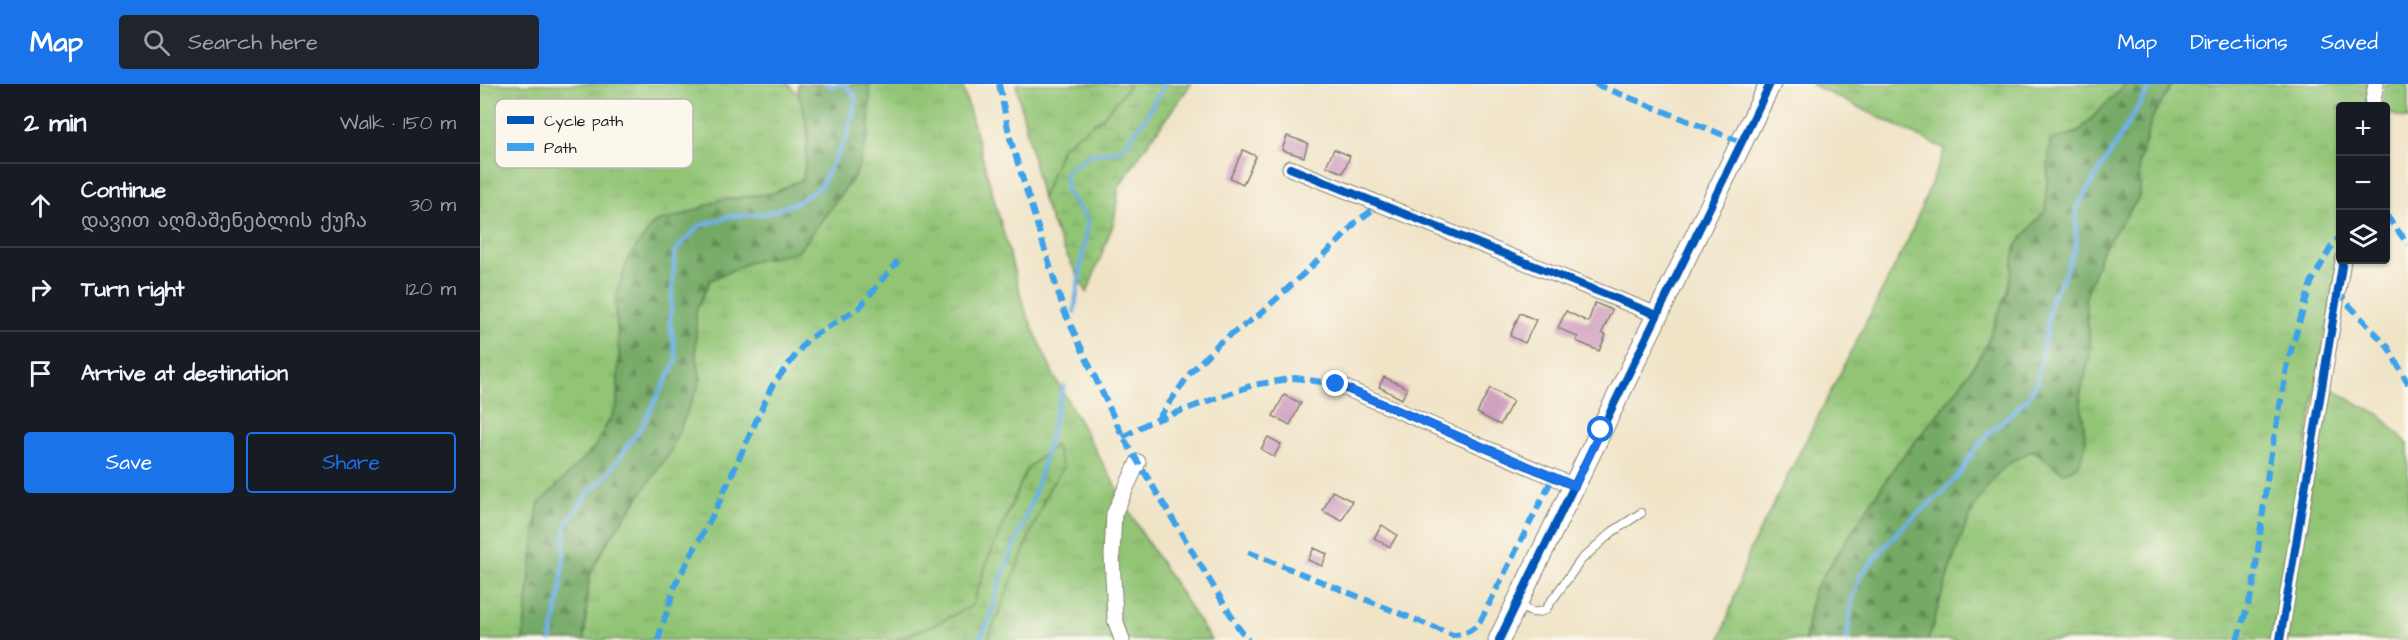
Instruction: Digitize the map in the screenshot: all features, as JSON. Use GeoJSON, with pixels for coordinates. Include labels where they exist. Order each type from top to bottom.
{"type":"FeatureCollection","features":[{"type":"Feature","properties":{"kind":"street"},"geometry":{"type":"LineString","coordinates":[[1499,640],[1770,84]]}},
{"type":"Feature","properties":{"kind":"street"},"geometry":{"type":"LineString","coordinates":[[2373,102],[2376,84]]}},
{"type":"Feature","properties":{"kind":"street"},"geometry":{"type":"LineString","coordinates":[[1290,168],[1658,315]]}},
{"type":"Feature","properties":{"kind":"street"},"geometry":{"type":"LineString","coordinates":[[2280,640],[2342,264]]}},
{"type":"Feature","properties":{"kind":"street"},"geometry":{"type":"LineString","coordinates":[[1336,384],[1575,486]]}},
{"type":"Feature","properties":{"kind":"street"},"geometry":{"type":"LineString","coordinates":[[1122,640],[1115,620],[1112,555],[1114,514],[1138,462]]}},
{"type":"Feature","properties":{"kind":"lane"},"geometry":{"type":"LineString","coordinates":[[1516,605],[1537,614],[1545,610],[1581,560],[1612,532],[1641,513]]}},
{"type":"Feature","properties":{"kind":"green space"},"geometry":{"type":"Polygon","coordinates":[[[480,84],[788,84],[797,93],[806,116],[807,141],[803,179],[773,193],[720,200],[683,215],[654,223],[615,300],[619,352],[617,406],[594,448],[538,505],[523,640],[480,640],[480,84]]]}},
{"type":"Feature","properties":{"kind":"green space"},"geometry":{"type":"Polygon","coordinates":[[[798,84],[868,84],[869,134],[856,174],[798,252],[750,262],[710,280],[696,311],[696,355],[701,380],[669,454],[608,541],[589,576],[584,640],[523,640],[538,505],[594,448],[617,406],[619,352],[615,300],[628,258],[654,223],[683,215],[720,200],[773,193],[803,179],[809,132],[798,84]]]}},
{"type":"Feature","properties":{"kind":"green space"},"geometry":{"type":"Polygon","coordinates":[[[868,84],[962,84],[1025,310],[1054,376],[1143,535],[1211,640],[987,640],[1049,488],[1063,468],[1055,445],[1027,469],[987,562],[972,606],[934,625],[894,640],[584,640],[589,576],[608,541],[669,454],[701,380],[696,355],[696,311],[710,280],[750,262],[798,252],[856,174],[870,95],[868,84]]]}},
{"type":"Feature","properties":{"kind":"green space"},"geometry":{"type":"Polygon","coordinates":[[[1016,84],[1131,84],[1103,117],[1062,147],[1042,199],[1016,84]]]}},
{"type":"Feature","properties":{"kind":"green space"},"geometry":{"type":"Polygon","coordinates":[[[1131,84],[1191,84],[1119,187],[1114,222],[1087,293],[1061,244],[1042,199],[1062,147],[1103,117],[1131,84]]]}},
{"type":"Feature","properties":{"kind":"green space"},"geometry":{"type":"Polygon","coordinates":[[[1811,84],[2126,84],[2078,132],[2050,141],[2045,211],[2016,246],[2007,292],[1984,350],[1952,397],[1896,465],[1813,591],[1805,640],[1720,640],[1750,550],[1908,240],[1945,149],[1811,84]]]}},
{"type":"Feature","properties":{"kind":"green space"},"geometry":{"type":"Polygon","coordinates":[[[2126,84],[2173,84],[2153,116],[2139,162],[2140,196],[2102,250],[2085,299],[2091,352],[2080,395],[2086,444],[2079,465],[2064,473],[2033,450],[2012,461],[2001,470],[1975,506],[1965,528],[1948,573],[1928,640],[1805,640],[1813,591],[1896,465],[1952,397],[1984,350],[2007,292],[2016,246],[2045,210],[2050,141],[2078,132],[2126,84]]]}},
{"type":"Feature","properties":{"kind":"green space"},"geometry":{"type":"Polygon","coordinates":[[[2173,84],[2371,84],[2367,102],[2336,102],[2336,264],[2338,264],[2272,640],[1928,640],[1956,550],[1976,505],[1988,486],[2005,466],[2033,450],[2064,473],[2086,444],[2080,395],[2091,352],[2085,299],[2102,250],[2140,196],[2139,162],[2153,116],[2173,84]]]}},
{"type":"Feature","properties":{"kind":"green space"},"geometry":{"type":"Polygon","coordinates":[[[2385,84],[2408,84],[2408,119],[2390,114],[2390,102],[2382,102],[2385,84]]]}},
{"type":"Feature","properties":{"kind":"green space"},"geometry":{"type":"Polygon","coordinates":[[[2328,385],[2352,401],[2379,414],[2408,444],[2408,640],[2284,640],[2328,385]]]}},
{"type":"Feature","properties":{"kind":"green space"},"geometry":{"type":"Polygon","coordinates":[[[1055,445],[1063,468],[1049,488],[988,639],[894,640],[934,625],[972,606],[987,562],[1027,469],[1055,445]]]}},
{"type":"Feature","properties":{"kind":"building"},"geometry":{"type":"Polygon","coordinates":[[[1287,136],[1308,143],[1304,157],[1282,150],[1287,136]]]}},
{"type":"Feature","properties":{"kind":"building"},"geometry":{"type":"Polygon","coordinates":[[[1334,149],[1350,156],[1343,173],[1326,166],[1334,149]]]}},
{"type":"Feature","properties":{"kind":"building"},"geometry":{"type":"Polygon","coordinates":[[[1243,150],[1256,156],[1243,184],[1230,178],[1243,150]]]}},
{"type":"Feature","properties":{"kind":"building"},"geometry":{"type":"Polygon","coordinates":[[[1595,303],[1612,310],[1602,333],[1606,335],[1599,351],[1576,341],[1578,337],[1558,328],[1566,311],[1588,322],[1595,303]]]}},
{"type":"Feature","properties":{"kind":"building"},"geometry":{"type":"Polygon","coordinates":[[[1520,313],[1536,320],[1525,343],[1510,336],[1520,313]]]}},
{"type":"Feature","properties":{"kind":"building"},"geometry":{"type":"Polygon","coordinates":[[[1384,377],[1407,388],[1402,399],[1379,387],[1384,377]]]}},
{"type":"Feature","properties":{"kind":"building"},"geometry":{"type":"Polygon","coordinates":[[[1490,388],[1513,401],[1500,425],[1477,413],[1490,388]]]}},
{"type":"Feature","properties":{"kind":"building"},"geometry":{"type":"Polygon","coordinates":[[[1284,395],[1301,403],[1290,425],[1273,416],[1284,395]]]}},
{"type":"Feature","properties":{"kind":"building"},"geometry":{"type":"Polygon","coordinates":[[[1268,437],[1281,444],[1274,457],[1261,449],[1268,437]]]}},
{"type":"Feature","properties":{"kind":"building"},"geometry":{"type":"Polygon","coordinates":[[[1332,491],[1352,501],[1342,521],[1323,511],[1332,491]]]}},
{"type":"Feature","properties":{"kind":"building"},"geometry":{"type":"Polygon","coordinates":[[[1382,525],[1397,535],[1390,547],[1374,538],[1382,525]]]}},
{"type":"Feature","properties":{"kind":"building"},"geometry":{"type":"Polygon","coordinates":[[[1314,548],[1327,554],[1322,566],[1308,560],[1314,548]]]}},
{"type":"Feature","properties":{"kind":"waterway"},"geometry":{"type":"LineString","coordinates":[[827,84],[830,86],[842,84]]}},
{"type":"Feature","properties":{"kind":"waterway"},"geometry":{"type":"LineString","coordinates":[[551,640],[561,588],[566,525],[587,494],[607,475],[643,424],[677,360],[670,323],[675,251],[699,226],[731,216],[765,214],[798,202],[820,187],[847,136],[856,99],[846,84]]}},
{"type":"Feature","properties":{"kind":"waterway"},"geometry":{"type":"LineString","coordinates":[[1074,312],[1088,220],[1066,191],[1066,171],[1090,155],[1121,150],[1146,117],[1164,84]]}},
{"type":"Feature","properties":{"kind":"waterway"},"geometry":{"type":"LineString","coordinates":[[1847,640],[1852,600],[1860,576],[1902,527],[1941,494],[1962,471],[1970,456],[1989,433],[2027,399],[2037,383],[2052,296],[2061,282],[2076,247],[2076,209],[2152,84]]}},
{"type":"Feature","properties":{"kind":"waterway"},"geometry":{"type":"LineString","coordinates":[[976,640],[989,621],[1000,582],[1032,500],[1064,386]]}},
{"type":"Feature","properties":{"kind":"marked path"},"geometry":{"type":"LineString","coordinates":[[999,84],[1010,138],[1064,311],[1123,437],[1248,640]]}},
{"type":"Feature","properties":{"kind":"marked path"},"geometry":{"type":"LineString","coordinates":[[1595,84],[1741,142]]}},
{"type":"Feature","properties":{"kind":"marked path"},"geometry":{"type":"LineString","coordinates":[[1158,419],[1191,372],[1220,342],[1259,315],[1341,239],[1356,222],[1381,204]]}},
{"type":"Feature","properties":{"kind":"marked path"},"geometry":{"type":"LineString","coordinates":[[2390,220],[2408,244]]}},
{"type":"Feature","properties":{"kind":"marked path"},"geometry":{"type":"LineString","coordinates":[[2237,640],[2253,589],[2269,465],[2289,357],[2311,283],[2336,241]]}},
{"type":"Feature","properties":{"kind":"marked path"},"geometry":{"type":"LineString","coordinates":[[658,640],[676,583],[716,509],[772,386],[808,339],[859,308],[898,261]]}},
{"type":"Feature","properties":{"kind":"marked path"},"geometry":{"type":"LineString","coordinates":[[2336,291],[2388,347],[2408,384]]}},
{"type":"Feature","properties":{"kind":"marked path"},"geometry":{"type":"LineString","coordinates":[[1123,437],[1148,423],[1253,385],[1295,378],[1336,384]]}},
{"type":"Feature","properties":{"kind":"marked path"},"geometry":{"type":"LineString","coordinates":[[1248,552],[1453,635],[1461,634],[1468,632],[1480,622],[1553,477]]}},
{"type":"Feature","properties":{"kind":"cycle path"},"geometry":{"type":"LineString","coordinates":[[1499,640],[1770,84]]}},
{"type":"Feature","properties":{"kind":"cycle path"},"geometry":{"type":"LineString","coordinates":[[1290,168],[1657,315]]}},
{"type":"Feature","properties":{"kind":"cycle path"},"geometry":{"type":"LineString","coordinates":[[2280,640],[2342,264]]}},
{"type":"Feature","properties":{"kind":"cycle path"},"geometry":{"type":"LineString","coordinates":[[1336,384],[1574,486]]}},
{"type":"Feature","properties":{"kind":"route"},"geometry":{"type":"LineString","coordinates":[[1336,384],[1575,486],[1601,430]]}}]}
